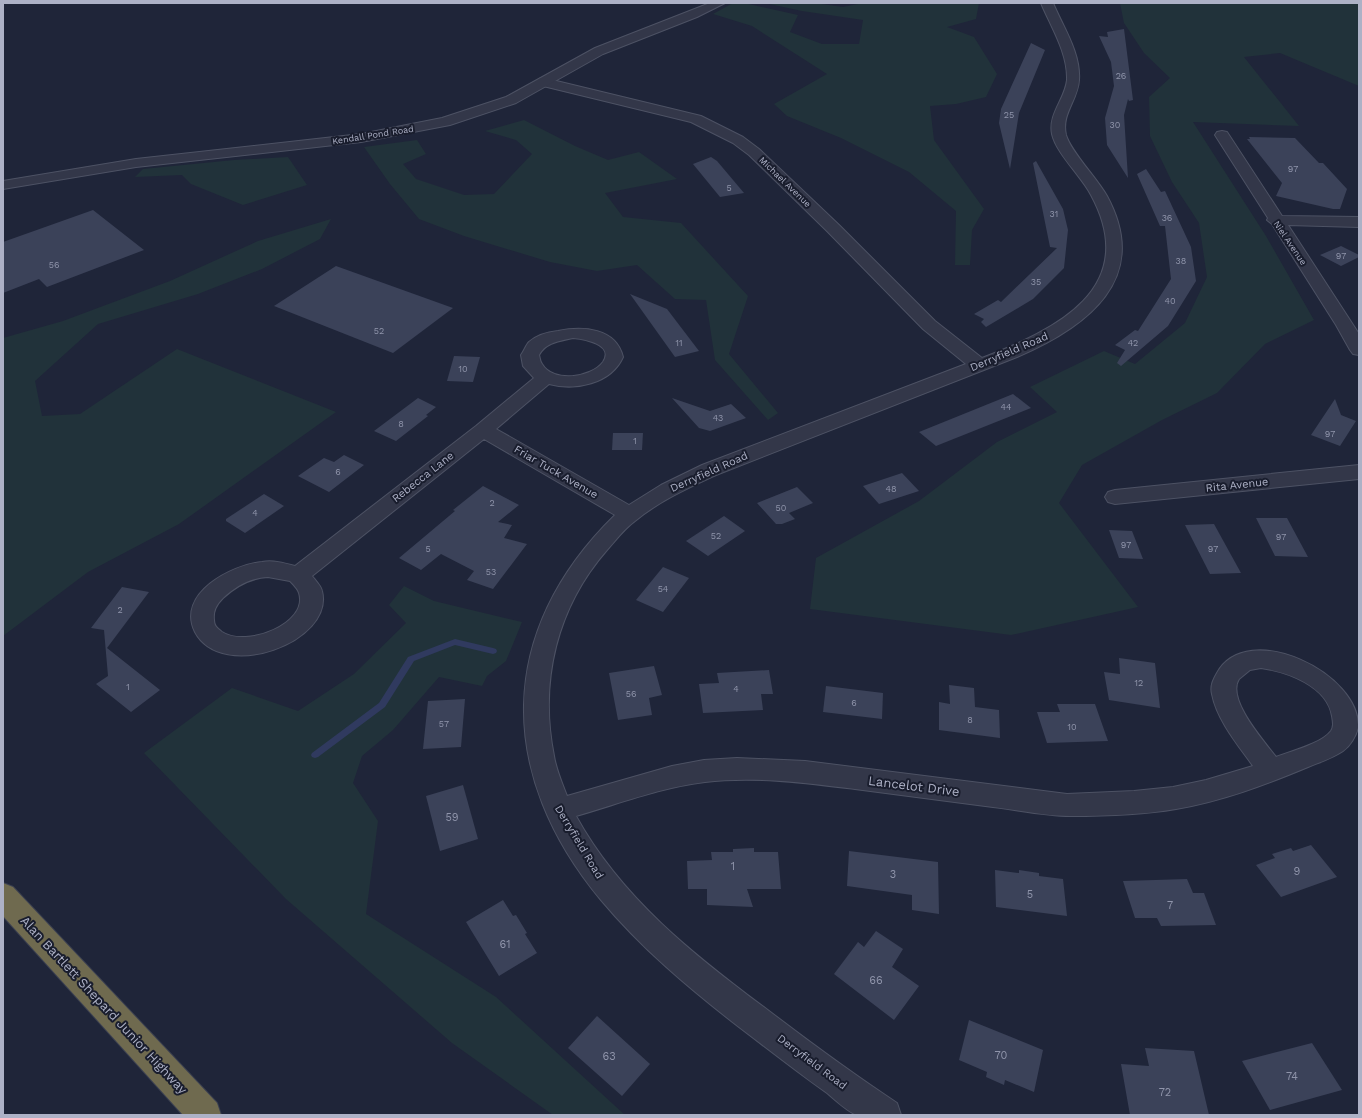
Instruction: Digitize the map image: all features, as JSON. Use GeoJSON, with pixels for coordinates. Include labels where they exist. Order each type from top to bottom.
{"type":"FeatureCollection","features":[{"type":"Feature","properties":{"kind":"highway","name":"Alan Bartlett Shepard Junior Highway"},"geometry":{"type":"LineString","coordinates":[[3,896],[205,1115]]}},
{"type":"Feature","properties":{"kind":"street","name":"Kendall Pond Road"},"geometry":{"type":"LineString","coordinates":[[3,185],[136,164],[398,132],[445,122],[492,108],[544,82],[598,51],[693,15],[719,3]]}},
{"type":"Feature","properties":{"kind":"street","name":"Derryfield Road"},"geometry":{"type":"LineString","coordinates":[[885,1115],[859,1098],[726,998],[680,960],[638,922],[604,883],[579,847],[558,810],[539,751],[535,723],[536,695],[546,634],[556,606],[569,583],[595,548],[629,514],[673,487],[715,467],[979,365],[1044,338],[1074,320],[1092,303],[1102,290],[1113,265],[1115,237],[1108,213],[1096,188],[1068,151],[1058,133],[1060,112],[1071,88],[1072,67],[1047,3]]}},
{"type":"Feature","properties":{"kind":"street","name":"Michael Avenue"},"geometry":{"type":"LineString","coordinates":[[544,82],[696,119],[738,140],[754,152],[833,228],[929,325],[979,365]]}},
{"type":"Feature","properties":{"kind":"street","name":"Niel Avenue"},"geometry":{"type":"LineString","coordinates":[[1222,135],[1275,220],[1345,325],[1359,350]]}},
{"type":"Feature","properties":{"kind":"street"},"geometry":{"type":"LineString","coordinates":[[1275,220],[1359,222]]}},
{"type":"Feature","properties":{"kind":"street","name":"Rebecca Lane"},"geometry":{"type":"LineString","coordinates":[[298,575],[483,430],[546,377]]}},
{"type":"Feature","properties":{"kind":"street","name":"Friar Tuck Avenue"},"geometry":{"type":"LineString","coordinates":[[483,430],[629,514]]}},
{"type":"Feature","properties":{"kind":"street","name":"Rita Avenue"},"geometry":{"type":"LineString","coordinates":[[1115,497],[1359,472]]}},
{"type":"Feature","properties":{"kind":"street"},"geometry":{"type":"LineString","coordinates":[[261,569],[281,570],[298,575],[304,580],[312,594],[310,610],[298,626],[280,639],[257,646],[234,646],[215,640],[205,628],[202,621],[205,606],[215,592],[231,579],[261,569]]}},
{"type":"Feature","properties":{"kind":"street","name":"Lancelot Drive"},"geometry":{"type":"LineString","coordinates":[[558,810],[672,777],[704,771],[737,769],[805,772],[1068,805],[1103,804],[1174,798],[1230,784],[1271,771],[1329,746],[1337,741],[1343,734],[1346,726],[1346,716],[1337,696],[1329,687],[1308,672],[1283,662],[1270,660],[1248,661],[1232,670],[1226,676],[1223,692],[1230,710],[1271,771]]}},
{"type":"Feature","properties":{"kind":"shaded area"},"geometry":{"type":"Polygon","coordinates":[[[733,3],[744,3],[798,15],[790,32],[822,44],[859,44],[863,20],[802,11],[765,3],[815,3],[843,7],[863,3],[979,3],[976,19],[947,27],[974,37],[997,74],[986,97],[956,104],[930,106],[934,140],[984,209],[972,230],[970,265],[955,265],[956,211],[909,172],[841,138],[787,116],[774,104],[827,74],[752,26],[713,14],[733,3]]]}},
{"type":"Feature","properties":{"kind":"shaded area"},"geometry":{"type":"Polygon","coordinates":[[[1120,3],[1359,3],[1359,86],[1280,53],[1244,57],[1299,126],[1193,122],[1266,236],[1314,320],[1265,344],[1217,393],[1162,420],[1082,465],[1059,503],[1138,607],[1011,635],[810,609],[816,558],[919,501],[997,442],[1057,412],[1030,387],[1104,351],[1135,364],[1185,323],[1207,277],[1199,223],[1172,182],[1150,136],[1149,97],[1170,78],[1144,53],[1124,23],[1120,3]]]}},
{"type":"Feature","properties":{"kind":"shaded area"},"geometry":{"type":"Polygon","coordinates":[[[524,120],[575,146],[608,160],[639,152],[677,179],[605,193],[623,217],[681,223],[748,296],[729,354],[778,413],[768,420],[715,360],[706,300],[675,299],[637,265],[597,271],[550,262],[464,236],[419,219],[390,184],[364,147],[417,140],[426,154],[403,164],[416,179],[464,195],[494,194],[532,154],[516,140],[485,131],[524,120]]]}},
{"type":"Feature","properties":{"kind":"shaded area"},"geometry":{"type":"Polygon","coordinates":[[[288,157],[307,185],[243,205],[191,184],[182,175],[135,177],[143,169],[234,160],[288,157]]]}},
{"type":"Feature","properties":{"kind":"shaded area"},"geometry":{"type":"Polygon","coordinates":[[[331,219],[320,239],[262,269],[198,294],[98,324],[35,381],[42,416],[80,414],[177,349],[336,412],[179,524],[88,572],[3,636],[3,338],[63,321],[170,281],[258,241],[331,219]]]}},
{"type":"Feature","properties":{"kind":"shaded area"},"geometry":{"type":"Polygon","coordinates":[[[404,586],[434,601],[522,622],[506,661],[487,676],[482,686],[439,677],[393,730],[362,756],[353,783],[378,821],[366,914],[496,997],[625,1115],[553,1115],[452,1043],[286,899],[144,753],[232,688],[298,711],[354,674],[406,623],[389,605],[404,586]]]}},
{"type":"Feature","properties":{"kind":"building"},"geometry":{"type":"Polygon","coordinates":[[[1124,29],[1133,100],[1129,101],[1128,99],[1124,115],[1128,178],[1107,145],[1105,118],[1114,86],[1111,62],[1099,36],[1108,37],[1107,32],[1124,29]]]}},
{"type":"Feature","properties":{"kind":"building"},"geometry":{"type":"Polygon","coordinates":[[[1031,43],[1045,50],[1019,113],[1010,169],[999,123],[1001,109],[1031,43]]]}},
{"type":"Feature","properties":{"kind":"building"},"geometry":{"type":"Polygon","coordinates":[[[1249,137],[1295,138],[1319,163],[1323,163],[1347,189],[1340,209],[1333,209],[1276,196],[1282,183],[1247,139],[1250,139],[1249,137]]]}},
{"type":"Feature","properties":{"kind":"building"},"geometry":{"type":"Polygon","coordinates":[[[711,157],[717,161],[744,193],[720,197],[693,164],[711,157]]]}},
{"type":"Feature","properties":{"kind":"building"},"geometry":{"type":"Polygon","coordinates":[[[1036,161],[1063,209],[1068,230],[1064,268],[1033,299],[986,327],[981,322],[984,319],[974,314],[998,300],[1001,302],[1057,248],[1050,247],[1033,163],[1036,161]]]}},
{"type":"Feature","properties":{"kind":"building"},"geometry":{"type":"Polygon","coordinates":[[[1146,169],[1161,192],[1165,191],[1191,247],[1196,281],[1168,326],[1121,366],[1117,363],[1125,350],[1115,345],[1135,330],[1138,331],[1171,279],[1165,226],[1160,226],[1137,174],[1146,169]]]}},
{"type":"Feature","properties":{"kind":"building"},"geometry":{"type":"Polygon","coordinates":[[[93,210],[144,250],[47,287],[39,279],[3,293],[3,242],[93,210]]]}},
{"type":"Feature","properties":{"kind":"building"},"geometry":{"type":"Polygon","coordinates":[[[1341,246],[1359,255],[1359,257],[1341,266],[1320,255],[1341,246]]]}},
{"type":"Feature","properties":{"kind":"building"},"geometry":{"type":"Polygon","coordinates":[[[336,266],[453,308],[393,353],[274,306],[336,266]]]}},
{"type":"Feature","properties":{"kind":"building"},"geometry":{"type":"Polygon","coordinates":[[[630,294],[667,309],[699,351],[675,357],[630,294]]]}},
{"type":"Feature","properties":{"kind":"building"},"geometry":{"type":"Polygon","coordinates":[[[454,356],[480,357],[473,382],[447,381],[454,356]]]}},
{"type":"Feature","properties":{"kind":"building"},"geometry":{"type":"Polygon","coordinates":[[[1013,394],[1031,408],[936,446],[919,432],[1013,394]]]}},
{"type":"Feature","properties":{"kind":"building"},"geometry":{"type":"Polygon","coordinates":[[[418,398],[436,407],[426,415],[428,416],[396,441],[374,431],[418,398]]]}},
{"type":"Feature","properties":{"kind":"building"},"geometry":{"type":"Polygon","coordinates":[[[672,398],[710,411],[731,404],[746,418],[710,431],[699,428],[672,398]]]}},
{"type":"Feature","properties":{"kind":"building"},"geometry":{"type":"Polygon","coordinates":[[[1335,399],[1341,415],[1356,421],[1340,446],[1311,435],[1335,399]]]}},
{"type":"Feature","properties":{"kind":"building"},"geometry":{"type":"Polygon","coordinates":[[[613,433],[643,433],[642,450],[612,450],[613,433]]]}},
{"type":"Feature","properties":{"kind":"building"},"geometry":{"type":"Polygon","coordinates":[[[344,455],[364,465],[329,492],[298,476],[324,458],[334,462],[344,455]]]}},
{"type":"Feature","properties":{"kind":"building"},"geometry":{"type":"Polygon","coordinates":[[[902,473],[919,491],[879,504],[863,486],[902,473]]]}},
{"type":"Feature","properties":{"kind":"building"},"geometry":{"type":"Polygon","coordinates":[[[483,486],[519,505],[498,522],[512,525],[504,538],[527,544],[493,589],[467,580],[474,571],[441,554],[421,570],[399,558],[455,511],[453,510],[483,486]]]}},
{"type":"Feature","properties":{"kind":"building"},"geometry":{"type":"Polygon","coordinates":[[[797,487],[813,503],[789,513],[795,519],[782,524],[776,524],[757,503],[797,487]]]}},
{"type":"Feature","properties":{"kind":"building"},"geometry":{"type":"Polygon","coordinates":[[[264,494],[284,506],[245,533],[226,521],[226,519],[264,494]]]}},
{"type":"Feature","properties":{"kind":"building"},"geometry":{"type":"Polygon","coordinates":[[[724,516],[745,531],[708,556],[686,541],[724,516]]]}},
{"type":"Feature","properties":{"kind":"building"},"geometry":{"type":"Polygon","coordinates":[[[1256,518],[1287,518],[1308,557],[1275,556],[1256,518]]]}},
{"type":"Feature","properties":{"kind":"building"},"geometry":{"type":"Polygon","coordinates":[[[1214,524],[1241,573],[1210,574],[1185,525],[1214,524]]]}},
{"type":"Feature","properties":{"kind":"building"},"geometry":{"type":"Polygon","coordinates":[[[1109,530],[1132,531],[1143,559],[1119,558],[1109,530]]]}},
{"type":"Feature","properties":{"kind":"building"},"geometry":{"type":"Polygon","coordinates":[[[663,567],[689,578],[663,612],[636,600],[663,567]]]}},
{"type":"Feature","properties":{"kind":"building"},"geometry":{"type":"Polygon","coordinates":[[[122,587],[149,592],[107,648],[160,690],[131,712],[96,684],[108,676],[104,630],[91,628],[122,587]]]}},
{"type":"Feature","properties":{"kind":"building"},"geometry":{"type":"Polygon","coordinates":[[[1119,658],[1155,663],[1160,708],[1109,700],[1104,672],[1120,674],[1119,658]]]}},
{"type":"Feature","properties":{"kind":"building"},"geometry":{"type":"Polygon","coordinates":[[[654,666],[662,695],[649,698],[652,715],[618,720],[609,673],[654,666]]]}},
{"type":"Feature","properties":{"kind":"building"},"geometry":{"type":"Polygon","coordinates":[[[769,670],[773,694],[761,694],[763,710],[703,713],[699,684],[719,683],[717,673],[769,670]]]}},
{"type":"Feature","properties":{"kind":"building"},"geometry":{"type":"Polygon","coordinates":[[[949,685],[974,688],[975,707],[999,710],[1000,738],[939,730],[939,702],[950,704],[949,685]]]}},
{"type":"Feature","properties":{"kind":"building"},"geometry":{"type":"Polygon","coordinates":[[[826,686],[883,693],[882,719],[823,712],[826,686]]]}},
{"type":"Feature","properties":{"kind":"building"},"geometry":{"type":"Polygon","coordinates":[[[465,699],[461,747],[423,749],[428,701],[465,699]]]}},
{"type":"Feature","properties":{"kind":"building"},"geometry":{"type":"Polygon","coordinates":[[[1057,704],[1095,704],[1108,741],[1047,743],[1037,712],[1060,712],[1057,704]]]}},
{"type":"Feature","properties":{"kind":"building"},"geometry":{"type":"Polygon","coordinates":[[[463,785],[478,839],[440,851],[426,796],[463,785]]]}},
{"type":"Feature","properties":{"kind":"building"},"geometry":{"type":"Polygon","coordinates":[[[1311,845],[1337,877],[1281,897],[1256,865],[1275,858],[1272,854],[1291,848],[1293,851],[1311,845]]]}},
{"type":"Feature","properties":{"kind":"building"},"geometry":{"type":"Polygon","coordinates":[[[754,848],[754,852],[778,852],[781,889],[747,889],[753,907],[707,905],[707,889],[688,889],[687,861],[712,860],[711,852],[733,852],[733,849],[754,848]]]}},
{"type":"Feature","properties":{"kind":"building"},"geometry":{"type":"Polygon","coordinates":[[[849,851],[938,862],[939,914],[912,910],[912,895],[847,886],[849,851]]]}},
{"type":"Feature","properties":{"kind":"building"},"geometry":{"type":"Polygon","coordinates":[[[995,870],[1019,873],[1019,870],[1039,873],[1039,876],[1063,879],[1067,916],[996,907],[995,870]]]}},
{"type":"Feature","properties":{"kind":"building"},"geometry":{"type":"Polygon","coordinates":[[[1187,879],[1193,893],[1204,893],[1216,925],[1161,926],[1157,918],[1135,918],[1123,881],[1187,879]]]}},
{"type":"Feature","properties":{"kind":"building"},"geometry":{"type":"Polygon","coordinates":[[[503,900],[513,916],[516,915],[527,933],[525,934],[537,953],[499,976],[466,922],[503,900]]]}},
{"type":"Feature","properties":{"kind":"building"},"geometry":{"type":"Polygon","coordinates":[[[876,931],[903,949],[892,967],[919,986],[894,1020],[834,974],[858,942],[864,947],[876,931]]]}},
{"type":"Feature","properties":{"kind":"building"},"geometry":{"type":"Polygon","coordinates":[[[597,1016],[650,1064],[622,1096],[568,1048],[597,1016]]]}},
{"type":"Feature","properties":{"kind":"building"},"geometry":{"type":"Polygon","coordinates":[[[969,1020],[1043,1050],[1034,1092],[1005,1080],[1004,1085],[986,1077],[987,1072],[959,1060],[969,1020]]]}},
{"type":"Feature","properties":{"kind":"building"},"geometry":{"type":"Polygon","coordinates":[[[1312,1043],[1342,1090],[1270,1110],[1242,1061],[1312,1043]]]}},
{"type":"Feature","properties":{"kind":"building"},"geometry":{"type":"Polygon","coordinates":[[[1145,1048],[1194,1051],[1209,1115],[1130,1115],[1121,1064],[1149,1066],[1145,1048]]]}},
{"type":"Feature","properties":{"kind":"waterway"},"geometry":{"type":"LineString","coordinates":[[315,755],[382,705],[411,659],[455,642],[493,651]]}}]}
